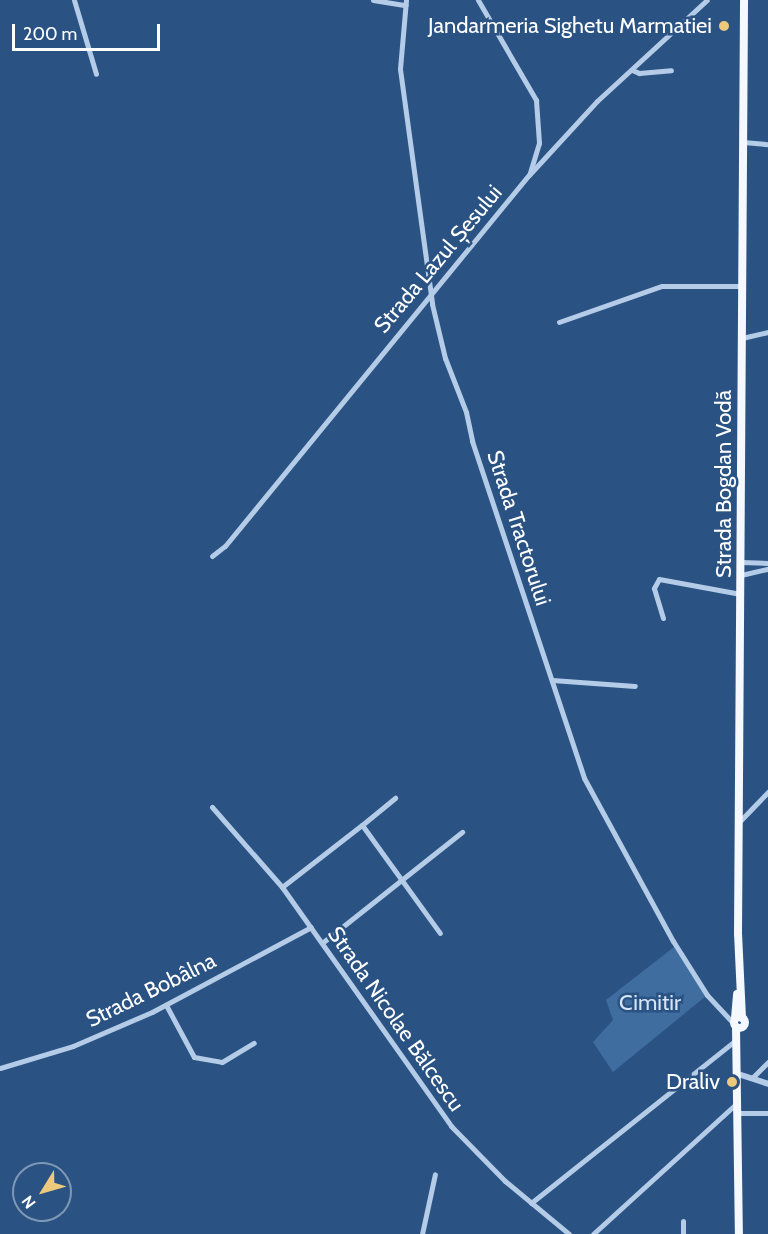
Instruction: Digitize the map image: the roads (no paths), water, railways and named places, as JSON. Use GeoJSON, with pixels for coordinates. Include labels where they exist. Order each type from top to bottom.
{"type":"FeatureCollection","features":[{"type":"Feature","properties":{"kind":"main road","name":"Strada Bogdan Vodă"},"geometry":{"type":"LineString","coordinates":[[739,1234],[740,1100],[737,1023],[744,0]]}},
{"type":"Feature","properties":{"kind":"street"},"geometry":{"type":"LineString","coordinates":[[74,0],[96,74]]}},
{"type":"Feature","properties":{"kind":"street"},"geometry":{"type":"LineString","coordinates":[[373,0],[406,2]]}},
{"type":"Feature","properties":{"kind":"street"},"geometry":{"type":"LineString","coordinates":[[478,0],[536,100],[539,143],[530,175]]}},
{"type":"Feature","properties":{"kind":"street","name":"Strada Lazul Șesului"},"geometry":{"type":"LineString","coordinates":[[212,556],[225,546],[432,291],[530,175],[597,101],[707,0]]}},
{"type":"Feature","properties":{"kind":"street","name":"Strada Tractorului"},"geometry":{"type":"LineString","coordinates":[[406,2],[400,69],[432,304],[445,358],[466,412],[552,680],[590,789],[674,941],[707,995],[737,1023]]}},
{"type":"Feature","properties":{"kind":"street"},"geometry":{"type":"LineString","coordinates":[[632,70],[639,73],[671,70]]}},
{"type":"Feature","properties":{"kind":"street"},"geometry":{"type":"LineString","coordinates":[[743,142],[768,144]]}},
{"type":"Feature","properties":{"kind":"street"},"geometry":{"type":"LineString","coordinates":[[559,322],[662,286],[743,286]]}},
{"type":"Feature","properties":{"kind":"street"},"geometry":{"type":"LineString","coordinates":[[742,338],[768,332]]}},
{"type":"Feature","properties":{"kind":"street"},"geometry":{"type":"LineString","coordinates":[[741,562],[768,563]]}},
{"type":"Feature","properties":{"kind":"street"},"geometry":{"type":"LineString","coordinates":[[741,575],[768,569]]}},
{"type":"Feature","properties":{"kind":"street"},"geometry":{"type":"LineString","coordinates":[[663,618],[654,588],[659,579],[741,594]]}},
{"type":"Feature","properties":{"kind":"street"},"geometry":{"type":"LineString","coordinates":[[552,680],[635,686]]}},
{"type":"Feature","properties":{"kind":"street"},"geometry":{"type":"LineString","coordinates":[[739,822],[768,792]]}},
{"type":"Feature","properties":{"kind":"street"},"geometry":{"type":"LineString","coordinates":[[282,887],[395,798]]}},
{"type":"Feature","properties":{"kind":"street","name":"Strada Nicolae Bălcescu"},"geometry":{"type":"LineString","coordinates":[[212,807],[282,887],[451,1126],[531,1203],[569,1234]]}},
{"type":"Feature","properties":{"kind":"street"},"geometry":{"type":"LineString","coordinates":[[362,825],[440,933]]}},
{"type":"Feature","properties":{"kind":"street"},"geometry":{"type":"LineString","coordinates":[[322,944],[462,832]]}},
{"type":"Feature","properties":{"kind":"street","name":"Strada Bobâlna"},"geometry":{"type":"LineString","coordinates":[[0,1068],[73,1046],[166,1005],[311,927]]}},
{"type":"Feature","properties":{"kind":"street"},"geometry":{"type":"LineString","coordinates":[[166,1005],[194,1057],[222,1062],[254,1043]]}},
{"type":"Feature","properties":{"kind":"street"},"geometry":{"type":"LineString","coordinates":[[531,1203],[737,1040]]}},
{"type":"Feature","properties":{"kind":"street"},"geometry":{"type":"LineString","coordinates":[[753,1077],[768,1062]]}},
{"type":"Feature","properties":{"kind":"street"},"geometry":{"type":"LineString","coordinates":[[738,1074],[753,1077],[768,1084]]}},
{"type":"Feature","properties":{"kind":"street"},"geometry":{"type":"LineString","coordinates":[[593,1234],[740,1100]]}},
{"type":"Feature","properties":{"kind":"street"},"geometry":{"type":"LineString","coordinates":[[740,1113],[768,1113]]}},
{"type":"Feature","properties":{"kind":"street"},"geometry":{"type":"LineString","coordinates":[[422,1234],[435,1174]]}},
{"type":"Feature","properties":{"kind":"street"},"geometry":{"type":"LineString","coordinates":[[683,1221],[683,1234]]}},
{"type":"Feature","properties":{"kind":"place","name":"Jandarmeria Sighetu Marmatiei"},"geometry":{"type":"Point","coordinates":[724,26]}},
{"type":"Feature","properties":{"kind":"place","name":"Draliv"},"geometry":{"type":"Point","coordinates":[732,1082]}},
{"type":"Feature","properties":{"kind":"park label","name":"Cimitir"},"geometry":{"type":"Point","coordinates":[650,1003]}}]}
